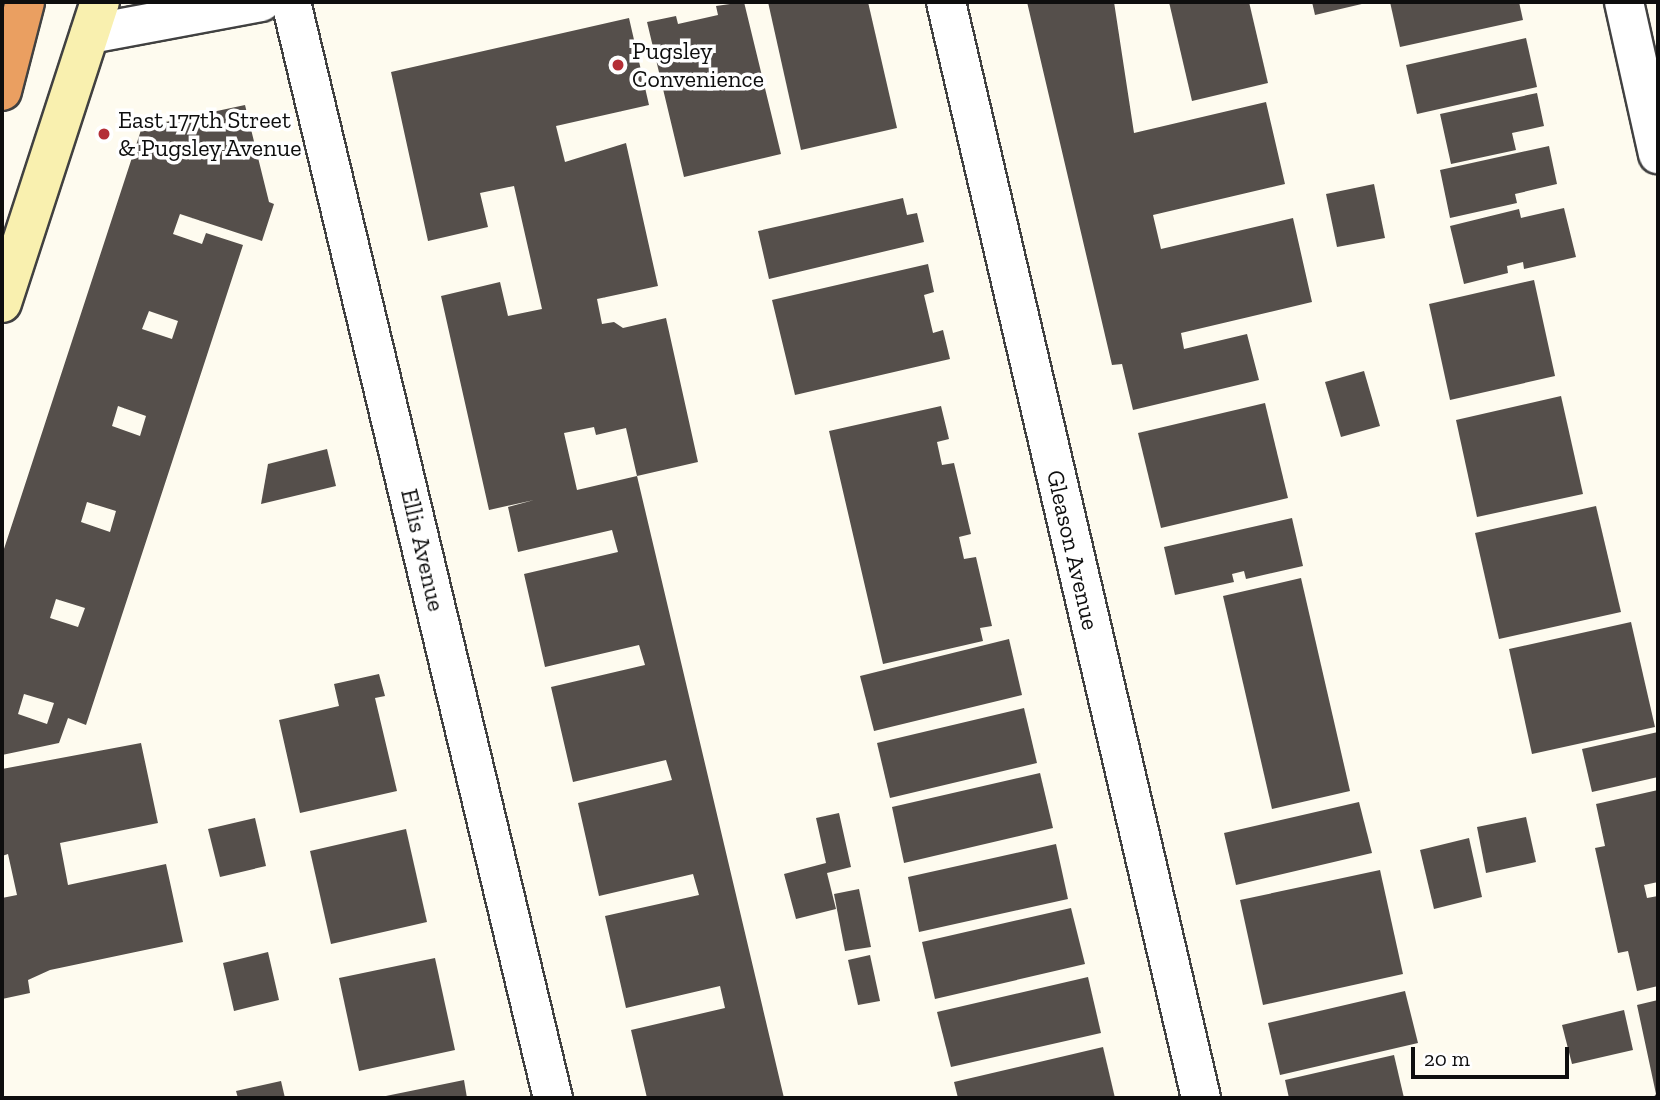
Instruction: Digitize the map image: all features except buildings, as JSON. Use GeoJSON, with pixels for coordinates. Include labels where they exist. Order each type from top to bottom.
{"type":"FeatureCollection","features":[{"type":"Feature","properties":{"kind":"highway"},"geometry":{"type":"LineString","coordinates":[[2,90],[25,2]]}},
{"type":"Feature","properties":{"kind":"main road"},"geometry":{"type":"LineString","coordinates":[[2,303],[95,18]]}},
{"type":"Feature","properties":{"kind":"street"},"geometry":{"type":"LineString","coordinates":[[95,18],[261,2]]}},
{"type":"Feature","properties":{"kind":"street","name":"Ellis Avenue"},"geometry":{"type":"LineString","coordinates":[[291,2],[553,1098]]}},
{"type":"Feature","properties":{"kind":"street","name":"Gleason Avenue"},"geometry":{"type":"LineString","coordinates":[[946,2],[1200,1098]]}},
{"type":"Feature","properties":{"kind":"street"},"geometry":{"type":"LineString","coordinates":[[1624,2],[1658,154]]}},
{"type":"Feature","properties":{"kind":"place","name":"Pugsley Convenience"},"geometry":{"type":"Point","coordinates":[618,65]}},
{"type":"Feature","properties":{"kind":"place","name":"East 177th Street & Pugsley Avenue"},"geometry":{"type":"Point","coordinates":[104,134]}}]}
